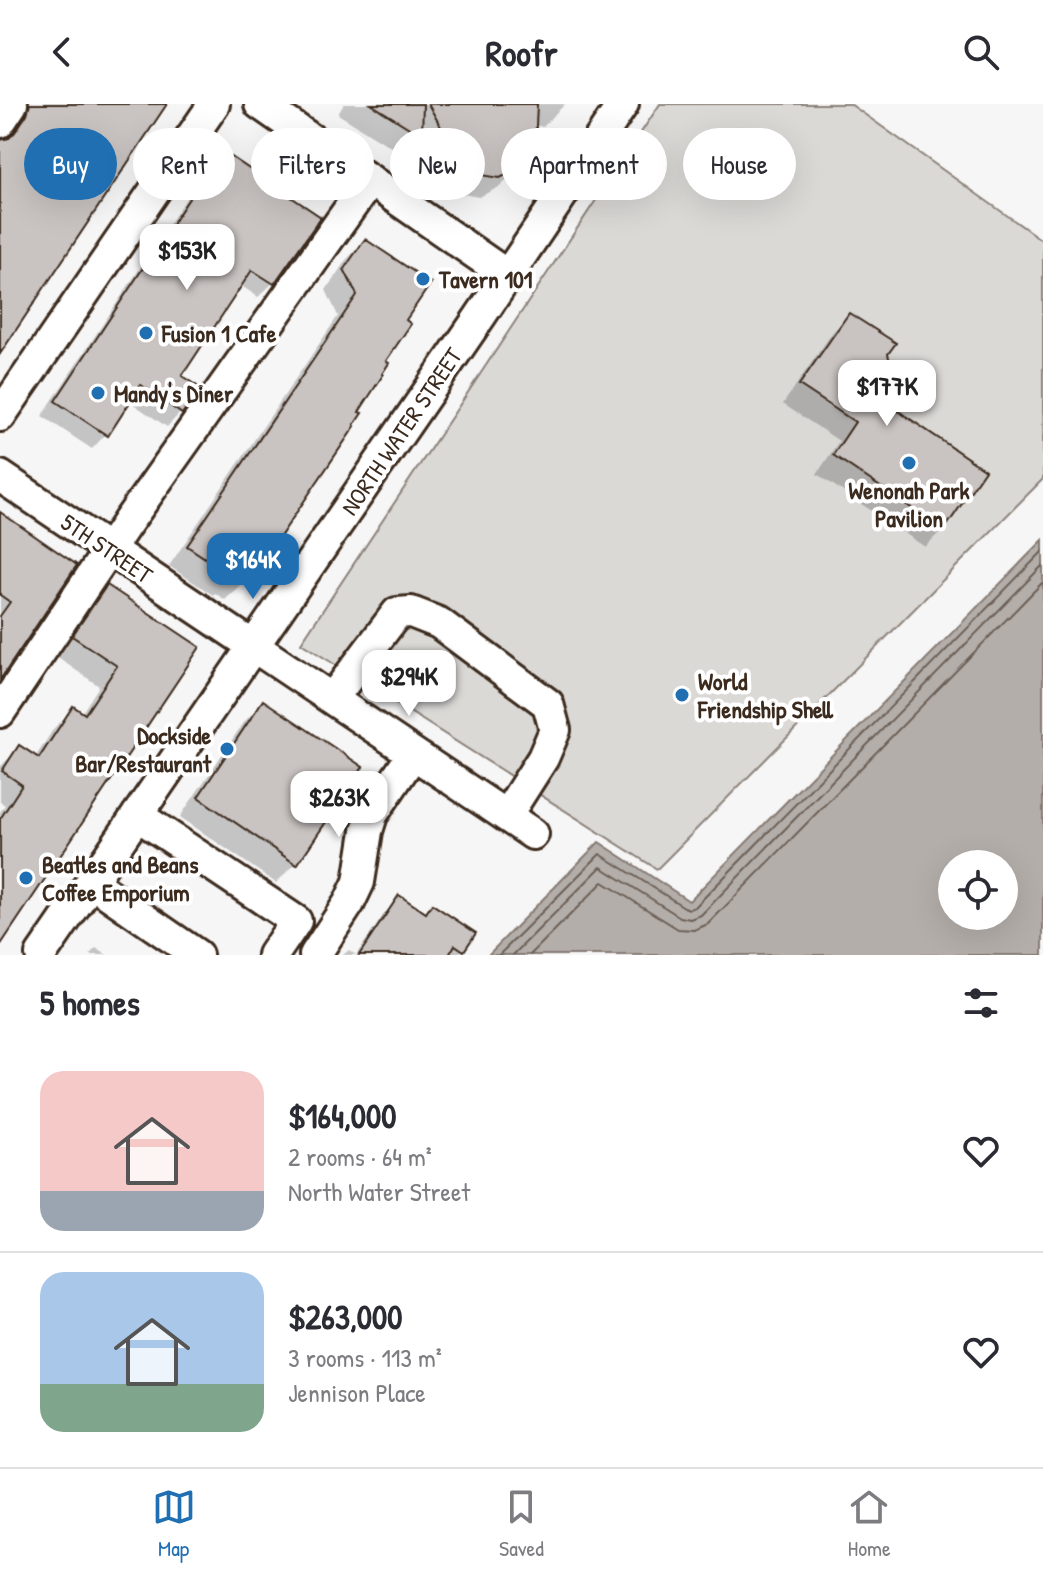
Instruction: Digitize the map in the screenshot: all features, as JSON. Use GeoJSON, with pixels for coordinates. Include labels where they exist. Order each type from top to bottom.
{"type":"FeatureCollection","features":[{"type":"Feature","properties":{"kind":"street"},"geometry":{"type":"LineString","coordinates":[[0,122],[12,104]]}},
{"type":"Feature","properties":{"kind":"street"},"geometry":{"type":"LineString","coordinates":[[0,416],[214,104]]}},
{"type":"Feature","properties":{"kind":"street"},"geometry":{"type":"LineString","coordinates":[[260,104],[295,128]]}},
{"type":"Feature","properties":{"kind":"street","name":"NORTH WATER STREET"},"geometry":{"type":"LineString","coordinates":[[41,955],[623,104]]}},
{"type":"Feature","properties":{"kind":"street"},"geometry":{"type":"LineString","coordinates":[[374,183],[508,276]]}},
{"type":"Feature","properties":{"kind":"street"},"geometry":{"type":"LineString","coordinates":[[0,712],[127,523],[356,200]]}},
{"type":"Feature","properties":{"kind":"street","name":"5TH STREET"},"geometry":{"type":"LineString","coordinates":[[0,476],[533,834]]}},
{"type":"Feature","properties":{"kind":"street"},"geometry":{"type":"LineString","coordinates":[[332,699],[397,613],[411,612],[439,623],[548,704],[555,730],[543,758],[506,816]]}},
{"type":"Feature","properties":{"kind":"street"},"geometry":{"type":"LineString","coordinates":[[315,955],[359,882],[372,815],[413,754]]}},
{"type":"Feature","properties":{"kind":"street"},"geometry":{"type":"LineString","coordinates":[[137,815],[296,921],[273,955]]}},
{"type":"Feature","properties":{"kind":"street"},"geometry":{"type":"LineString","coordinates":[[91,882],[197,955]]}},
{"type":"Feature","properties":{"kind":"shaded area"},"geometry":{"type":"Polygon","coordinates":[[[660,104],[850,104],[1043,241],[1043,479],[657,869],[301,643],[596,200],[667,200],[667,128],[644,128],[660,104]]]}},
{"type":"Feature","properties":{"kind":"water"},"geometry":{"type":"Polygon","coordinates":[[[1043,540],[1043,955],[488,955],[599,842],[689,901],[1043,540]]]}},
{"type":"Feature","properties":{"kind":"building"},"geometry":{"type":"Polygon","coordinates":[[[30,104],[167,104],[151,128],[133,128],[133,155],[117,179],[117,128],[24,128],[24,200],[103,200],[0,354],[0,140],[9,138],[27,114],[30,104]]]}},
{"type":"Feature","properties":{"kind":"building"},"geometry":{"type":"Polygon","coordinates":[[[371,104],[423,104],[422,128],[409,128],[371,104]]]}},
{"type":"Feature","properties":{"kind":"building"},"geometry":{"type":"Polygon","coordinates":[[[428,104],[537,104],[536,128],[501,128],[500,178],[485,176],[485,128],[442,128],[428,104]]]}},
{"type":"Feature","properties":{"kind":"building"},"geometry":{"type":"Polygon","coordinates":[[[235,159],[251,170],[251,200],[296,200],[321,217],[274,284],[252,270],[182,376],[200,388],[182,414],[141,385],[108,436],[55,401],[188,200],[235,200],[235,159]]]}},
{"type":"Feature","properties":{"kind":"building"},"geometry":{"type":"Polygon","coordinates":[[[365,239],[431,283],[406,320],[411,324],[386,361],[389,363],[359,412],[362,413],[355,426],[246,582],[187,546],[357,295],[344,269],[365,239]]]}},
{"type":"Feature","properties":{"kind":"building","name":"Wenonah Park Pavilion"},"geometry":{"type":"Polygon","coordinates":[[[849,313],[896,343],[888,354],[892,369],[869,391],[985,470],[944,530],[833,455],[855,422],[799,385],[849,313]]]}},
{"type":"Feature","properties":{"kind":"building"},"geometry":{"type":"Polygon","coordinates":[[[0,512],[77,565],[0,680],[0,616],[10,602],[0,595],[0,512]]]}},
{"type":"Feature","properties":{"kind":"building"},"geometry":{"type":"Polygon","coordinates":[[[107,585],[200,647],[0,946],[0,819],[22,785],[2,771],[19,745],[39,758],[73,706],[85,714],[117,666],[72,636],[107,585]]]}},
{"type":"Feature","properties":{"kind":"building"},"geometry":{"type":"Polygon","coordinates":[[[263,700],[363,767],[297,865],[198,797],[263,700]]]}},
{"type":"Feature","properties":{"kind":"building"},"geometry":{"type":"Polygon","coordinates":[[[399,895],[426,913],[432,904],[476,933],[464,951],[455,945],[449,955],[359,955],[399,895]]]}},
{"type":"Feature","properties":{"kind":"place","name":"Tavern 101"},"geometry":{"type":"Point","coordinates":[423,279]}},
{"type":"Feature","properties":{"kind":"place","name":"Fusion 1 Cafe"},"geometry":{"type":"Point","coordinates":[146,333]}},
{"type":"Feature","properties":{"kind":"place","name":"Mandy's Diner"},"geometry":{"type":"Point","coordinates":[98,393]}},
{"type":"Feature","properties":{"kind":"place","name":"Wenonah Park Pavilion"},"geometry":{"type":"Point","coordinates":[909,463]}},
{"type":"Feature","properties":{"kind":"place","name":"World Friendship Shell"},"geometry":{"type":"Point","coordinates":[682,695]}},
{"type":"Feature","properties":{"kind":"place","name":"Dockside Bar/Restaurant"},"geometry":{"type":"Point","coordinates":[227,749]}},
{"type":"Feature","properties":{"kind":"place","name":"Beatles and Beans Coffee Emporium"},"geometry":{"type":"Point","coordinates":[26,878]}}]}
